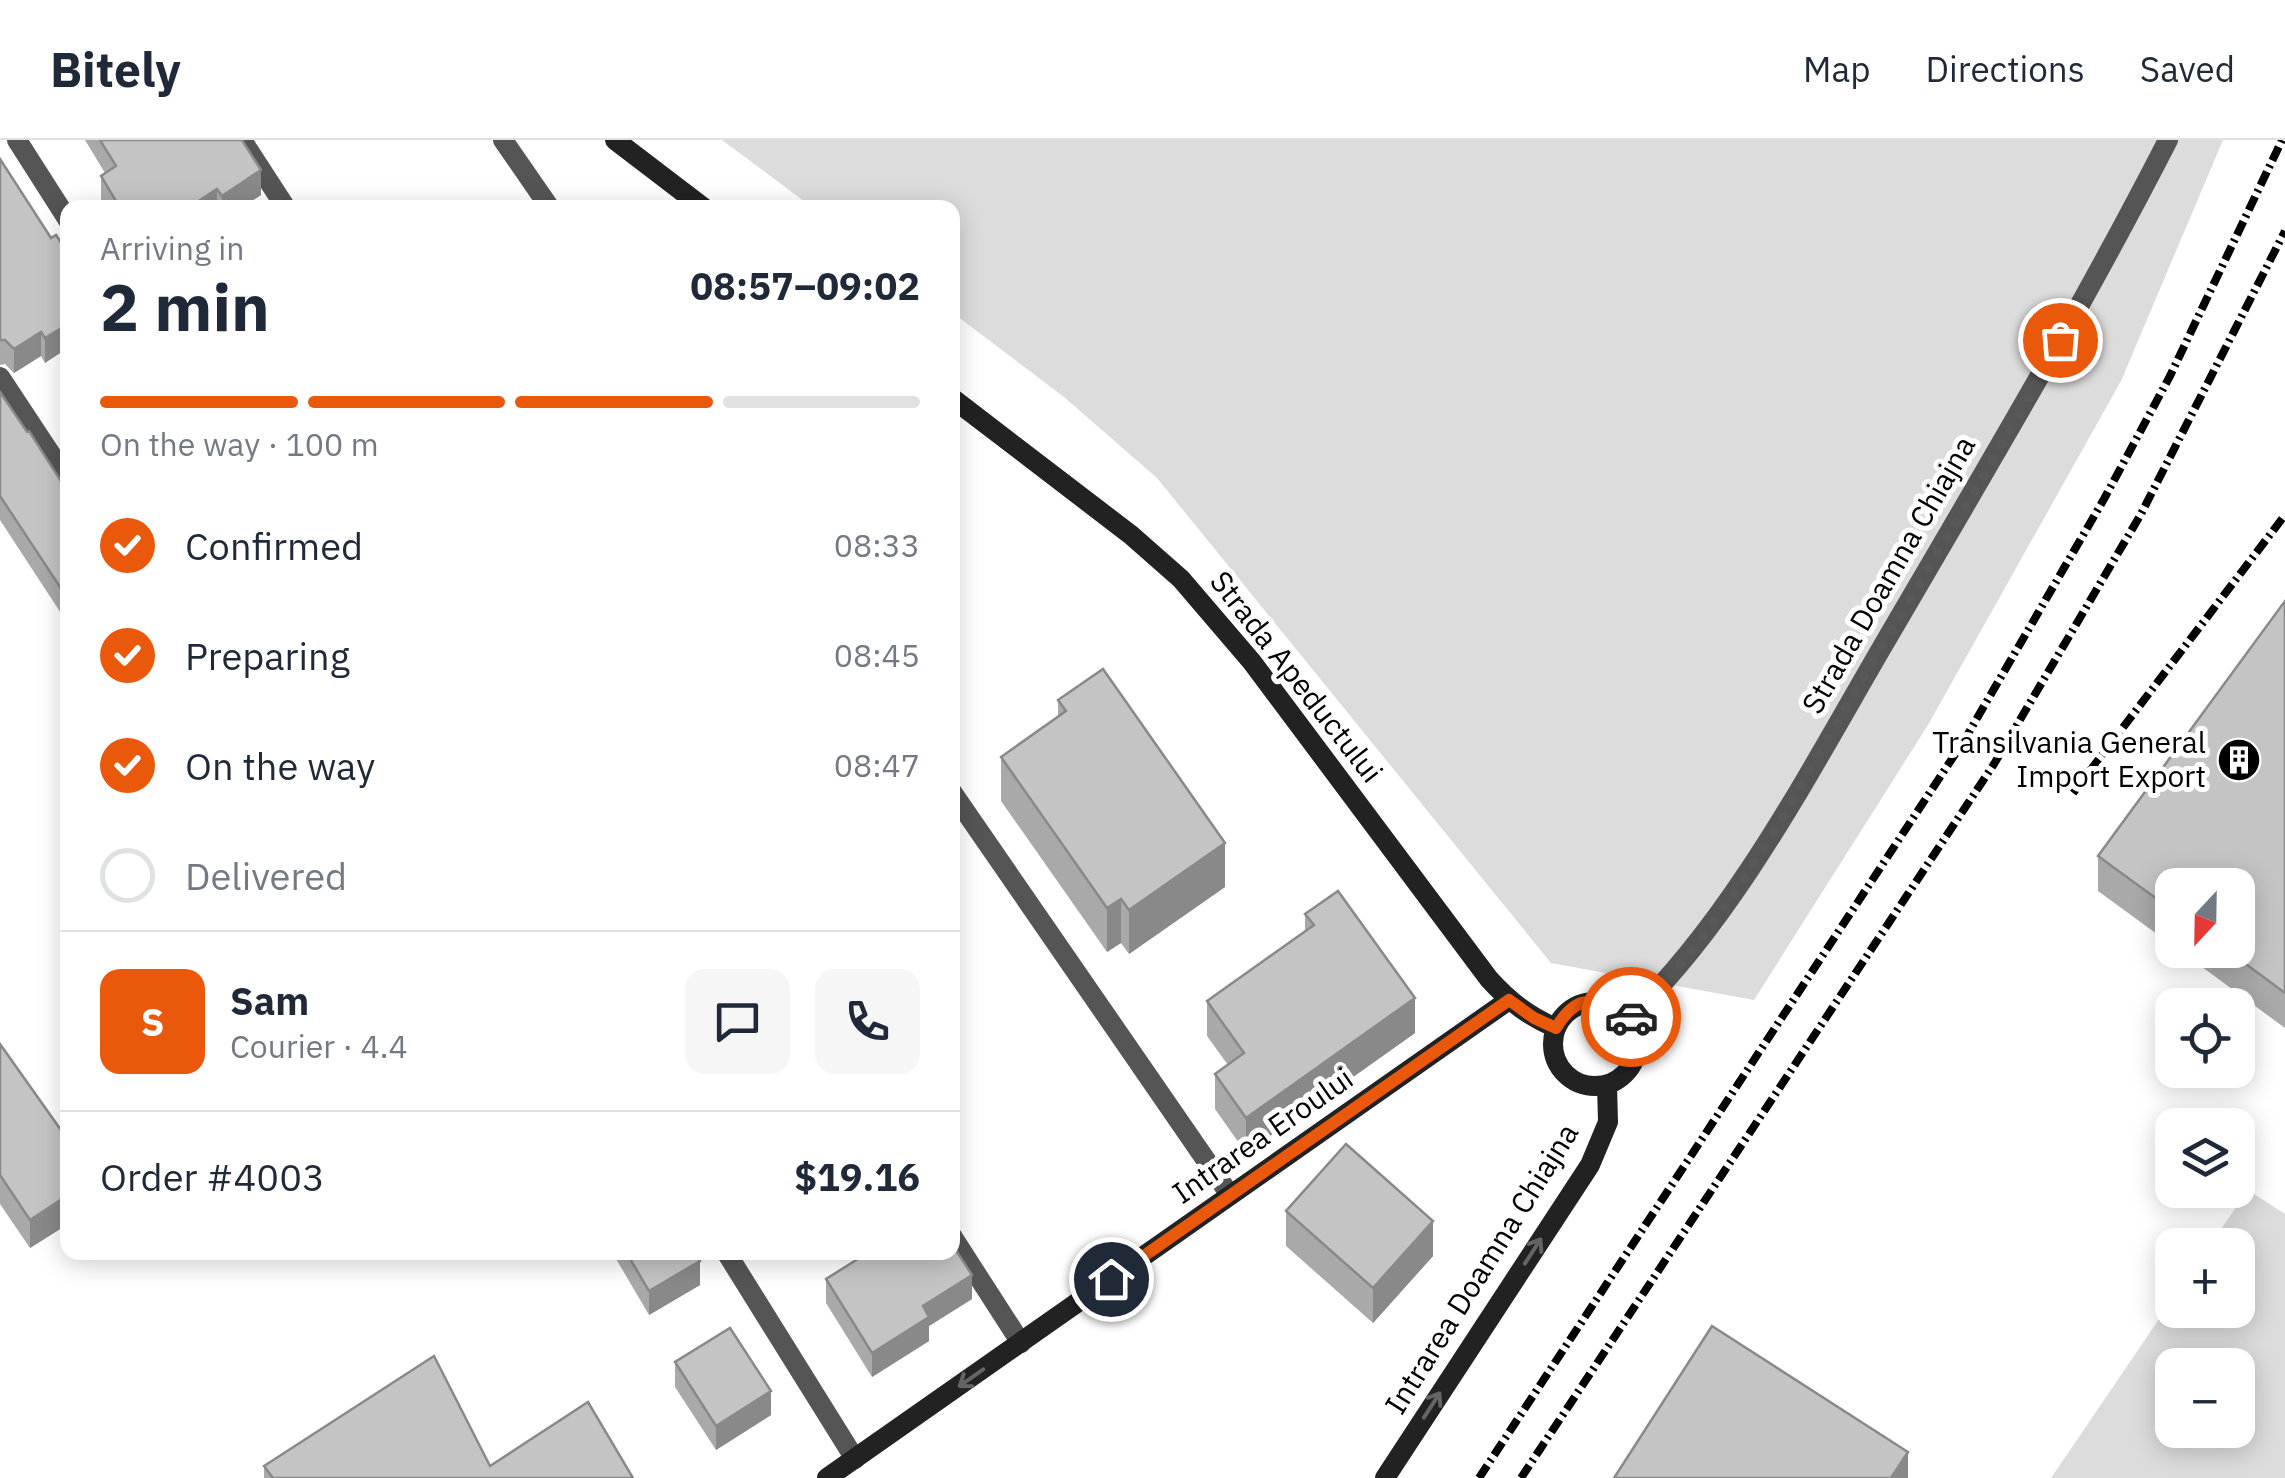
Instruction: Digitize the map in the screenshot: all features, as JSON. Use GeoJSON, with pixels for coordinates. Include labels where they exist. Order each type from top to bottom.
{"type":"FeatureCollection","features":[{"type":"Feature","properties":{"kind":"street"},"geometry":{"type":"LineString","coordinates":[[17,140],[60,207]]}},
{"type":"Feature","properties":{"kind":"street"},"geometry":{"type":"LineString","coordinates":[[242,140],[281,200]]}},
{"type":"Feature","properties":{"kind":"street"},"geometry":{"type":"LineString","coordinates":[[503,140],[544,200]]}},
{"type":"Feature","properties":{"kind":"street"},"geometry":{"type":"LineString","coordinates":[[615,140],[694,200]]}},
{"type":"Feature","properties":{"kind":"street","name":"Strada Doamna Chiajna"},"geometry":{"type":"LineString","coordinates":[[1629,1018],[1695,946],[1808,772],[2042,373],[2168,140]]}},
{"type":"Feature","properties":{"kind":"street"},"geometry":{"type":"LineString","coordinates":[[0,377],[60,468]]}},
{"type":"Feature","properties":{"kind":"street","name":"Strada Apeductului"},"geometry":{"type":"LineString","coordinates":[[960,404],[1131,535],[1194,593],[1252,662],[1489,979],[1509,1000],[1556,1028]]}},
{"type":"Feature","properties":{"kind":"street"},"geometry":{"type":"LineString","coordinates":[[960,804],[1230,1194]]}},
{"type":"Feature","properties":{"kind":"street","name":"Intrarea Eroului"},"geometry":{"type":"LineString","coordinates":[[828,1478],[1509,1000]]}},
{"type":"Feature","properties":{"kind":"street"},"geometry":{"type":"LineString","coordinates":[[1596,1001],[1620,1009],[1629,1018],[1636,1030],[1636,1058],[1629,1070],[1607,1085],[1580,1084],[1560,1067],[1552,1041],[1556,1028],[1572,1008],[1596,1001]]}},
{"type":"Feature","properties":{"kind":"street","name":"Intrarea Doamna Chiajna"},"geometry":{"type":"LineString","coordinates":[[1385,1478],[1590,1165],[1608,1122],[1607,1085]]}},
{"type":"Feature","properties":{"kind":"street"},"geometry":{"type":"LineString","coordinates":[[960,1248],[1022,1343]]}},
{"type":"Feature","properties":{"kind":"street"},"geometry":{"type":"LineString","coordinates":[[731,1260],[855,1459]]}},
{"type":"Feature","properties":{"kind":"shaded area"},"geometry":{"type":"Polygon","coordinates":[[[722,140],[2223,140],[2121,381],[1928,725],[1754,1000],[1551,963],[1157,478],[1064,397],[960,318],[960,200],[803,200],[722,140]]]}},
{"type":"Feature","properties":{"kind":"shaded area"},"geometry":{"type":"Polygon","coordinates":[[[2255,1195],[2285,1214],[2285,1478],[2051,1478],[2155,1325],[2255,1328],[2255,1228],[2222,1228],[2236,1208],[2255,1208],[2255,1195]]]}},
{"type":"Feature","properties":{"kind":"building"},"geometry":{"type":"Polygon","coordinates":[[[100,140],[242,140],[261,170],[222,196],[217,189],[200,200],[115,200],[101,176],[116,166],[100,140]]]}},
{"type":"Feature","properties":{"kind":"building"},"geometry":{"type":"Polygon","coordinates":[[[0,159],[51,238],[56,235],[60,241],[60,329],[45,338],[41,332],[14,349],[0,340],[0,159]]]}},
{"type":"Feature","properties":{"kind":"building"},"geometry":{"type":"Polygon","coordinates":[[[0,392],[60,479],[60,587],[0,496],[0,392]]]}},
{"type":"Feature","properties":{"kind":"building","name":"Transilvania General Import Export"},"geometry":{"type":"Polygon","coordinates":[[[2285,601],[2285,993],[2251,968],[2255,968],[2255,868],[2155,868],[2155,898],[2098,856],[2285,601]]]}},
{"type":"Feature","properties":{"kind":"building"},"geometry":{"type":"Polygon","coordinates":[[[1103,669],[1225,843],[1129,910],[1121,899],[1107,908],[1001,757],[1066,711],[1058,700],[1103,669]]]}},
{"type":"Feature","properties":{"kind":"building"},"geometry":{"type":"Polygon","coordinates":[[[1338,891],[1415,998],[1246,1118],[1215,1074],[1244,1053],[1207,1001],[1314,925],[1305,914],[1338,891]]]}},
{"type":"Feature","properties":{"kind":"building"},"geometry":{"type":"Polygon","coordinates":[[[0,1044],[60,1129],[60,1200],[30,1220],[0,1175],[0,1044]]]}},
{"type":"Feature","properties":{"kind":"building"},"geometry":{"type":"Polygon","coordinates":[[[1346,1144],[1433,1221],[1373,1288],[1286,1211],[1346,1144]]]}},
{"type":"Feature","properties":{"kind":"building"},"geometry":{"type":"Polygon","coordinates":[[[960,1256],[972,1275],[923,1306],[929,1317],[872,1353],[826,1279],[856,1260],[960,1260],[960,1256]]]}},
{"type":"Feature","properties":{"kind":"building"},"geometry":{"type":"Polygon","coordinates":[[[631,1260],[699,1260],[700,1261],[649,1291],[631,1260]]]}},
{"type":"Feature","properties":{"kind":"building"},"geometry":{"type":"Polygon","coordinates":[[[1712,1326],[1908,1452],[1891,1478],[1614,1478],[1712,1326]]]}},
{"type":"Feature","properties":{"kind":"building"},"geometry":{"type":"Polygon","coordinates":[[[730,1328],[771,1391],[716,1426],[675,1362],[730,1328]]]}},
{"type":"Feature","properties":{"kind":"building"},"geometry":{"type":"Polygon","coordinates":[[[434,1356],[490,1466],[588,1402],[633,1478],[273,1478],[264,1466],[434,1356]]]}},
{"type":"Feature","properties":{"kind":"railway"},"geometry":{"type":"LineString","coordinates":[[1479,1478],[1965,739],[2104,499],[2170,376],[2282,140]]}},
{"type":"Feature","properties":{"kind":"railway"},"geometry":{"type":"LineString","coordinates":[[1521,1478],[1994,764],[2141,514],[2285,231]]}},
{"type":"Feature","properties":{"kind":"railway"},"geometry":{"type":"LineString","coordinates":[[2073,793],[2285,515]]}},
{"type":"Feature","properties":{"kind":"way so far"},"geometry":{"type":"LineString","coordinates":[[1631,1017],[1695,946],[1746,872],[1837,724],[2060,340]]}},
{"type":"Feature","properties":{"kind":"place","name":"Transilvania General Import Export"},"geometry":{"type":"Point","coordinates":[2239,760]}},
{"type":"Feature","properties":{"kind":"route"},"geometry":{"type":"LineString","coordinates":[[1111,1279],[1509,1000],[1556,1028],[1572,1008],[1596,1001],[1631,1017]]}}]}
